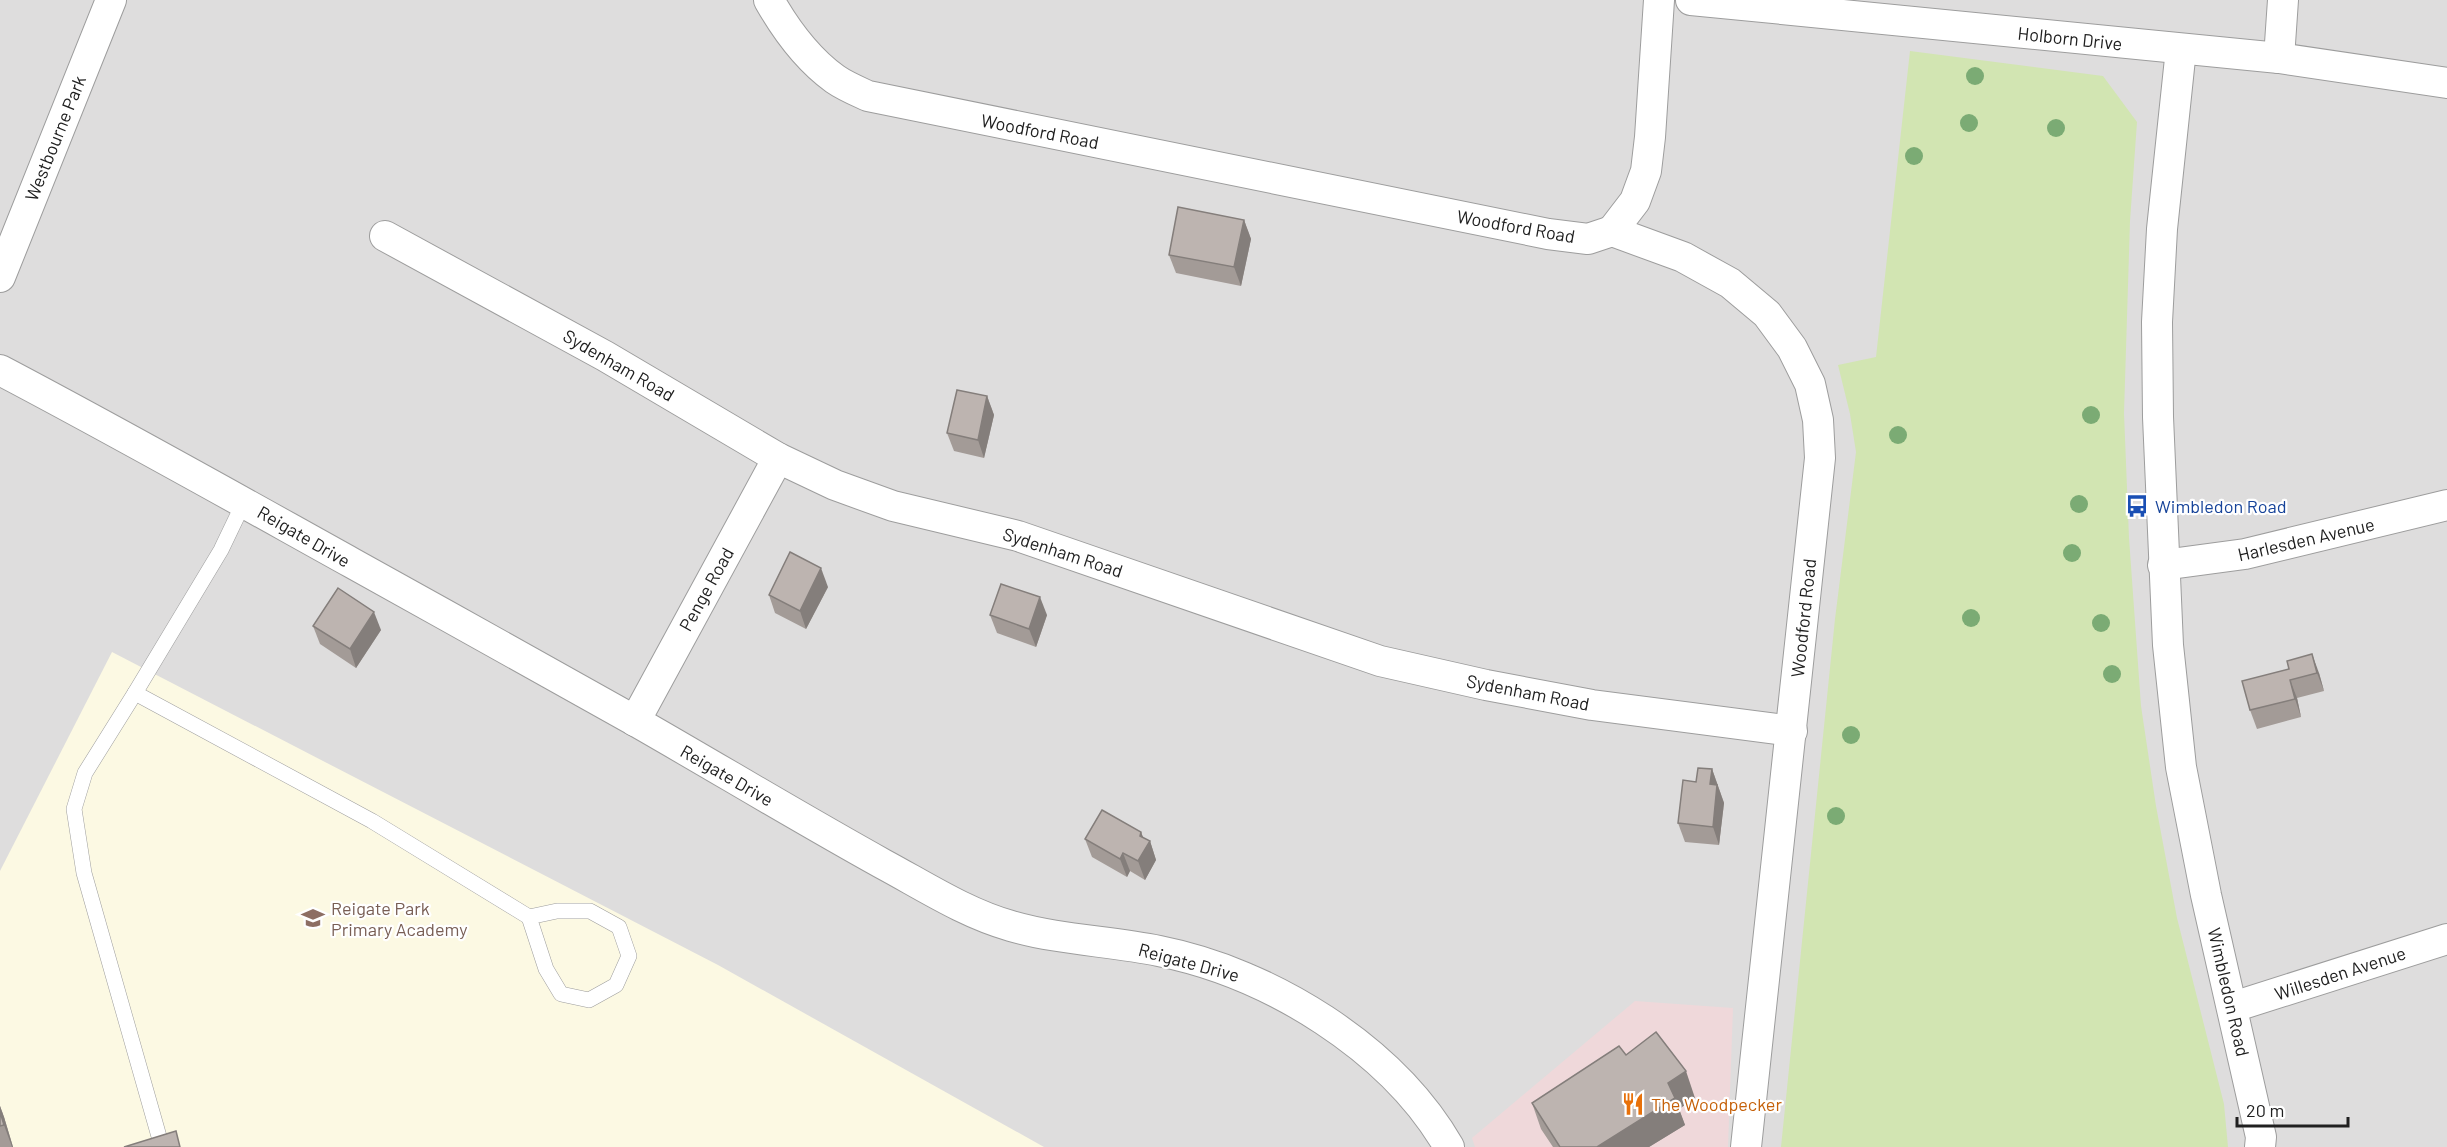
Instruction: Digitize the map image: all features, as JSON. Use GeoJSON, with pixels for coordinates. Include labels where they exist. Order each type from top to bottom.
{"type":"FeatureCollection","features":[{"type":"Feature","properties":{"kind":"street","name":"Westbourne Park"},"geometry":{"type":"LineString","coordinates":[[0,277],[7,237],[111,0]]}},
{"type":"Feature","properties":{"kind":"street","name":"Woodford Road"},"geometry":{"type":"LineString","coordinates":[[769,0],[784,26],[807,54],[836,80],[868,96],[1548,234],[1588,239],[1612,231],[1683,258],[1730,283],[1767,314],[1792,348],[1810,384],[1818,420],[1820,458],[1746,1147]]}},
{"type":"Feature","properties":{"kind":"street"},"geometry":{"type":"LineString","coordinates":[[1612,231],[1635,201],[1646,171],[1659,0]]}},
{"type":"Feature","properties":{"kind":"street","name":"Holborn Drive"},"geometry":{"type":"LineString","coordinates":[[1691,0],[2279,58],[2447,83]]}},
{"type":"Feature","properties":{"kind":"street"},"geometry":{"type":"LineString","coordinates":[[2279,58],[2283,0]]}},
{"type":"Feature","properties":{"kind":"street","name":"Wimbledon Road"},"geometry":{"type":"LineString","coordinates":[[2181,49],[2162,229],[2157,322],[2163,565],[2168,645],[2181,767],[2206,895],[2261,1137],[2260,1147]]}},
{"type":"Feature","properties":{"kind":"street","name":"Sydenham Road"},"geometry":{"type":"LineString","coordinates":[[385,236],[605,356],[778,458],[835,485],[893,506],[1018,536],[1380,661],[1486,685],[1592,705],[1792,731]]}},
{"type":"Feature","properties":{"kind":"street","name":"Reigate Drive"},"geometry":{"type":"LineString","coordinates":[[0,370],[244,502],[635,721],[830,835],[964,908],[1011,926],[1159,951],[1207,963],[1250,979],[1334,1026],[1365,1051],[1435,1123],[1449,1147]]}},
{"type":"Feature","properties":{"kind":"street","name":"Penge Road"},"geometry":{"type":"LineString","coordinates":[[635,721],[778,458]]}},
{"type":"Feature","properties":{"kind":"street","name":"Harlesden Avenue"},"geometry":{"type":"LineString","coordinates":[[2163,565],[2245,554],[2447,506]]}},
{"type":"Feature","properties":{"kind":"street","name":"Willesden Avenue"},"geometry":{"type":"LineString","coordinates":[[2233,1007],[2447,939]]}},
{"type":"Feature","properties":{"kind":"lane"},"geometry":{"type":"LineString","coordinates":[[162,1147],[84,873],[74,809],[85,773],[221,550],[244,502]]}},
{"type":"Feature","properties":{"kind":"lane"},"geometry":{"type":"LineString","coordinates":[[135,693],[372,821],[529,917],[546,969],[561,994],[589,1000],[616,985],[629,956],[619,927],[590,910],[557,911],[529,917]]}},
{"type":"Feature","properties":{"kind":"shaded area"},"geometry":{"type":"Polygon","coordinates":[[[0,0],[2447,0],[2447,1147],[0,1147],[0,0]]]}},
{"type":"Feature","properties":{"kind":"shaded area","name":"Reigate Park Primary Academy"},"geometry":{"type":"Polygon","coordinates":[[[112,652],[718,965],[1044,1147],[0,1147],[0,871],[112,652]]]}},
{"type":"Feature","properties":{"kind":"shaded area"},"geometry":{"type":"Polygon","coordinates":[[[1635,1001],[1733,1008],[1728,1147],[1475,1147],[1472,1138],[1635,1001]]]}},
{"type":"Feature","properties":{"kind":"green space"},"geometry":{"type":"Polygon","coordinates":[[[1910,51],[2103,76],[2137,122],[2130,221],[2124,413],[2129,538],[2141,706],[2156,806],[2177,918],[2224,1104],[2228,1147],[1781,1147],[1835,619],[1856,452],[1850,414],[1838,365],[1876,357],[1910,51]]]}},
{"type":"Feature","properties":{"kind":"building"},"geometry":{"type":"Polygon","coordinates":[[[1178,207],[1244,220],[1234,267],[1169,255],[1178,207]]]}},
{"type":"Feature","properties":{"kind":"building"},"geometry":{"type":"Polygon","coordinates":[[[957,390],[987,396],[978,440],[947,433],[957,390]]]}},
{"type":"Feature","properties":{"kind":"building"},"geometry":{"type":"Polygon","coordinates":[[[790,552],[821,568],[800,611],[769,595],[790,552]]]}},
{"type":"Feature","properties":{"kind":"building"},"geometry":{"type":"Polygon","coordinates":[[[1001,584],[1040,597],[1029,629],[990,615],[1001,584]]]}},
{"type":"Feature","properties":{"kind":"building"},"geometry":{"type":"Polygon","coordinates":[[[338,588],[374,612],[350,649],[313,626],[338,588]]]}},
{"type":"Feature","properties":{"kind":"building"},"geometry":{"type":"Polygon","coordinates":[[[2312,654],[2317,673],[2290,680],[2295,699],[2250,710],[2242,681],[2289,669],[2287,661],[2312,654]]]}},
{"type":"Feature","properties":{"kind":"building"},"geometry":{"type":"Polygon","coordinates":[[[1698,768],[1712,769],[1710,784],[1717,785],[1713,827],[1678,823],[1683,780],[1696,782],[1698,768]]]}},
{"type":"Feature","properties":{"kind":"building"},"geometry":{"type":"Polygon","coordinates":[[[1102,810],[1141,832],[1140,836],[1150,841],[1138,861],[1123,853],[1120,859],[1085,839],[1102,810]]]}},
{"type":"Feature","properties":{"kind":"building"},"geometry":{"type":"Polygon","coordinates":[[[1656,1032],[1686,1071],[1668,1083],[1675,1098],[1597,1147],[1560,1147],[1532,1103],[1619,1046],[1626,1055],[1656,1032]]]}},
{"type":"Feature","properties":{"kind":"building"},"geometry":{"type":"Polygon","coordinates":[[[0,1112],[4,1125],[0,1126],[0,1112]]]}},
{"type":"Feature","properties":{"kind":"building"},"geometry":{"type":"Polygon","coordinates":[[[176,1131],[180,1147],[124,1147],[176,1131]]]}},
{"type":"Feature","properties":{"kind":"place","name":"Wimbledon Road"},"geometry":{"type":"Point","coordinates":[2137,506]}},
{"type":"Feature","properties":{"kind":"place","name":"Reigate Park Primary Academy"},"geometry":{"type":"Point","coordinates":[313,918]}},
{"type":"Feature","properties":{"kind":"place","name":"The Woodpecker"},"geometry":{"type":"Point","coordinates":[1633,1104]}}]}
